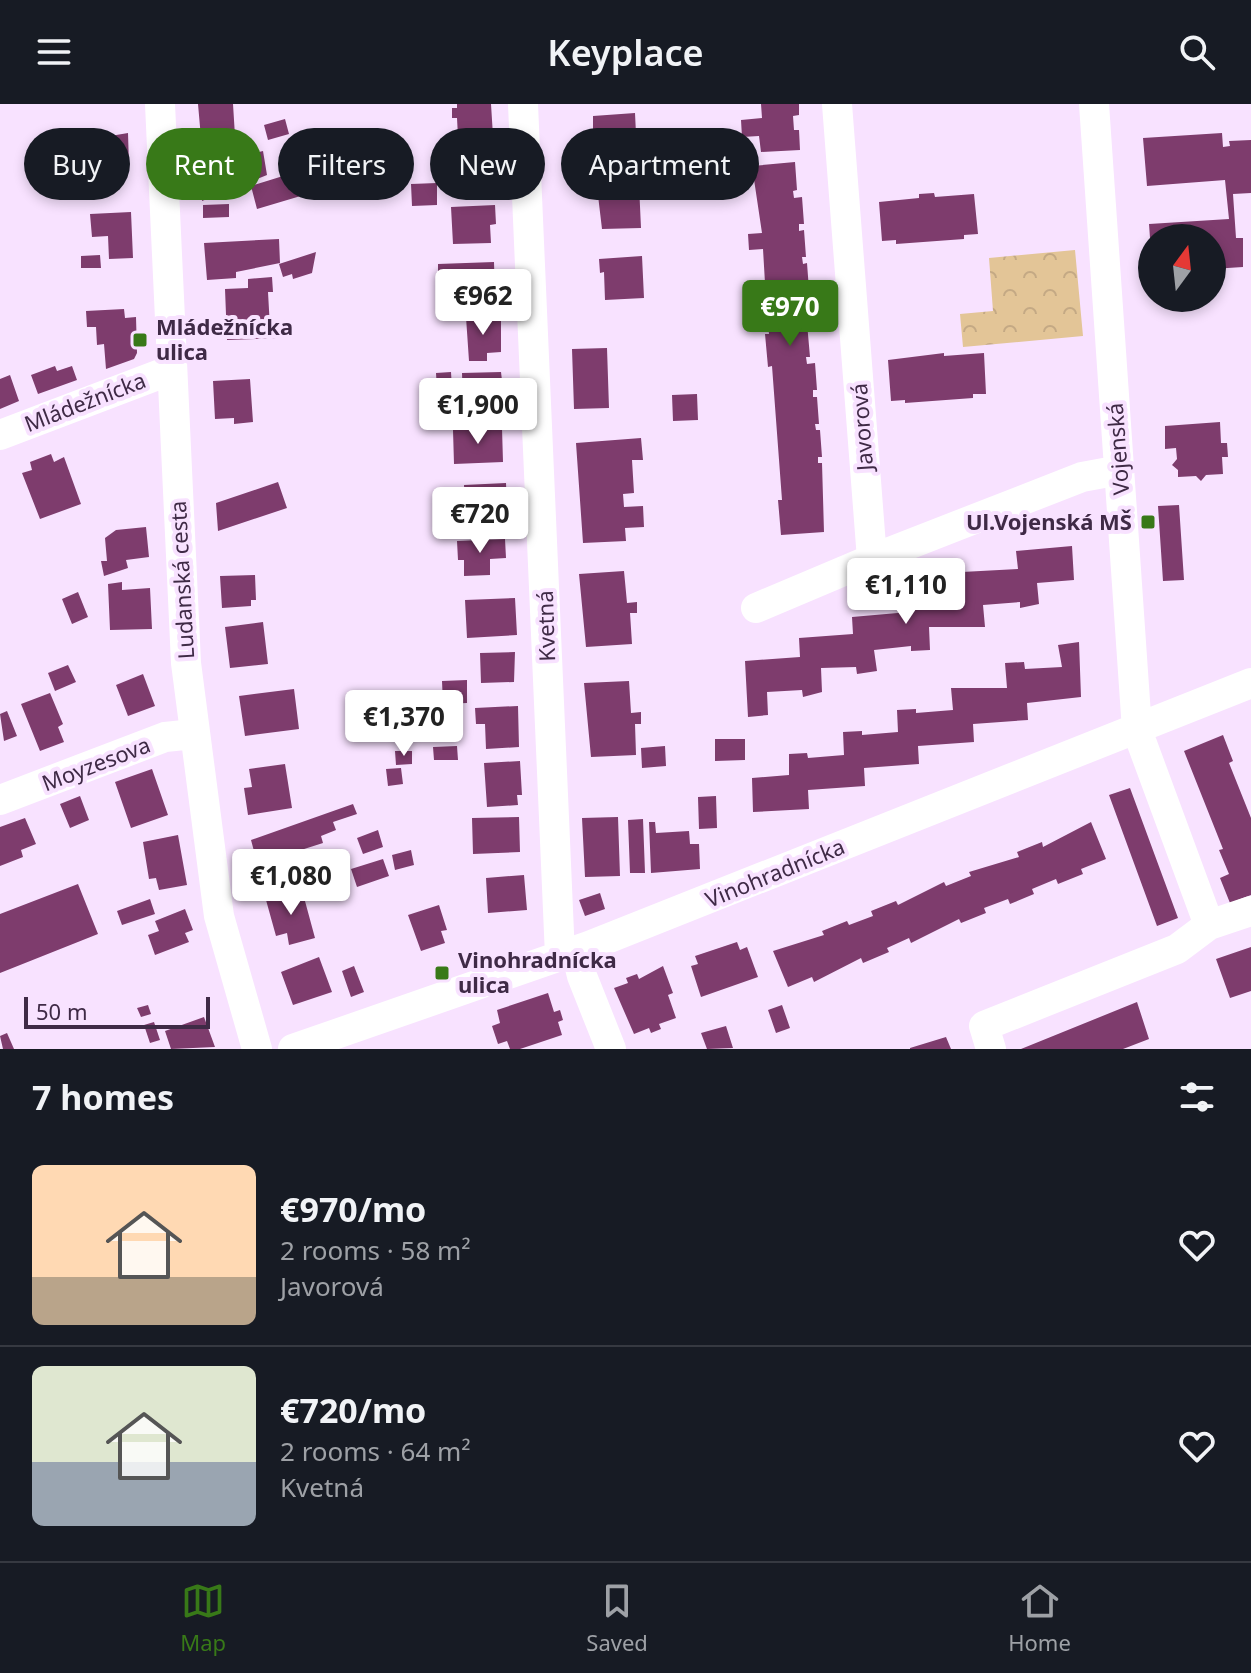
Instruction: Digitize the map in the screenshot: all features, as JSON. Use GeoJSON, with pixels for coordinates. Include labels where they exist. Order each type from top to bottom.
{"type":"FeatureCollection","features":[{"type":"Feature","properties":{"kind":"street","name":"Ludanská cesta"},"geometry":{"type":"LineString","coordinates":[[160,104],[186,663],[219,916],[257,1049]]}},
{"type":"Feature","properties":{"kind":"street","name":"Kvetná"},"geometry":{"type":"LineString","coordinates":[[523,104],[568,954],[582,976],[611,1049]]}},
{"type":"Feature","properties":{"kind":"street","name":"Javorová"},"geometry":{"type":"LineString","coordinates":[[837,104],[872,559]]}},
{"type":"Feature","properties":{"kind":"street","name":"Vojenská"},"geometry":{"type":"LineString","coordinates":[[1094,104],[1137,730],[1209,925]]}},
{"type":"Feature","properties":{"kind":"street","name":"Mládežnícka"},"geometry":{"type":"LineString","coordinates":[[0,435],[171,370]]}},
{"type":"Feature","properties":{"kind":"street"},"geometry":{"type":"LineString","coordinates":[[756,608],[1082,477],[1120,470]]}},
{"type":"Feature","properties":{"kind":"street","name":"Vinohradnícka"},"geometry":{"type":"LineString","coordinates":[[293,1049],[568,954],[1251,683]]}},
{"type":"Feature","properties":{"kind":"street","name":"Moyzesova"},"geometry":{"type":"LineString","coordinates":[[0,800],[165,737],[194,734]]}},
{"type":"Feature","properties":{"kind":"street"},"geometry":{"type":"LineString","coordinates":[[991,1049],[984,1026],[1177,949],[1209,925],[1251,911]]}},
{"type":"Feature","properties":{"kind":"green space"},"geometry":{"type":"Polygon","coordinates":[[[1075,250],[1083,336],[963,347],[960,314],[993,311],[989,258],[1075,250]]]}},
{"type":"Feature","properties":{"kind":"building"},"geometry":{"type":"Polygon","coordinates":[[[198,104],[233,104],[234,128],[200,128],[198,104]]]}},
{"type":"Feature","properties":{"kind":"building"},"geometry":{"type":"Polygon","coordinates":[[[457,104],[491,104],[492,128],[458,128],[457,118],[452,118],[452,108],[457,108],[457,104]]]}},
{"type":"Feature","properties":{"kind":"building"},"geometry":{"type":"Polygon","coordinates":[[[761,104],[799,104],[799,115],[793,116],[794,130],[799,130],[800,150],[761,152],[759,128],[741,128],[741,120],[762,118],[761,104]]]}},
{"type":"Feature","properties":{"kind":"building"},"geometry":{"type":"Polygon","coordinates":[[[635,113],[636,128],[593,128],[593,116],[635,113]]]}},
{"type":"Feature","properties":{"kind":"building"},"geometry":{"type":"Polygon","coordinates":[[[285,119],[287,128],[278,128],[278,137],[268,140],[264,125],[285,119]]]}},
{"type":"Feature","properties":{"kind":"building"},"geometry":{"type":"Polygon","coordinates":[[[1222,133],[1223,147],[1230,146],[1229,141],[1251,140],[1251,193],[1233,194],[1236,238],[1243,238],[1243,267],[1226,268],[1226,224],[1149,224],[1229,219],[1225,180],[1147,186],[1143,138],[1222,133]]]}},
{"type":"Feature","properties":{"kind":"building"},"geometry":{"type":"Polygon","coordinates":[[[262,151],[267,175],[262,177],[262,151]]]}},
{"type":"Feature","properties":{"kind":"building"},"geometry":{"type":"Polygon","coordinates":[[[795,162],[797,190],[793,191],[794,198],[802,197],[804,224],[799,224],[799,231],[804,230],[806,257],[802,257],[803,264],[807,263],[809,290],[805,290],[806,297],[809,297],[811,323],[807,323],[810,357],[806,357],[807,364],[815,363],[817,390],[813,390],[813,397],[817,397],[819,424],[815,424],[816,430],[820,430],[822,457],[818,457],[818,463],[822,463],[824,532],[781,535],[778,500],[782,500],[772,366],[768,367],[765,334],[769,334],[767,315],[760,311],[759,301],[766,300],[763,249],[749,250],[748,234],[762,233],[757,200],[759,165],[795,162]]]}},
{"type":"Feature","properties":{"kind":"building"},"geometry":{"type":"Polygon","coordinates":[[[278,178],[278,200],[287,200],[257,209],[255,200],[262,200],[262,183],[278,178]]]}},
{"type":"Feature","properties":{"kind":"building"},"geometry":{"type":"Polygon","coordinates":[[[430,183],[430,200],[437,200],[437,205],[412,206],[414,184],[430,183]]]}},
{"type":"Feature","properties":{"kind":"building"},"geometry":{"type":"Polygon","coordinates":[[[934,193],[935,197],[974,194],[978,234],[964,235],[964,239],[896,244],[896,240],[882,241],[879,202],[919,198],[919,194],[934,193]]]}},
{"type":"Feature","properties":{"kind":"building"},"geometry":{"type":"Polygon","coordinates":[[[599,200],[640,200],[641,228],[602,229],[599,200]]]}},
{"type":"Feature","properties":{"kind":"building"},"geometry":{"type":"Polygon","coordinates":[[[229,204],[229,217],[203,218],[203,205],[229,204]]]}},
{"type":"Feature","properties":{"kind":"building"},"geometry":{"type":"Polygon","coordinates":[[[495,205],[496,224],[490,225],[491,243],[453,244],[451,207],[495,205]]]}},
{"type":"Feature","properties":{"kind":"building"},"geometry":{"type":"Polygon","coordinates":[[[131,212],[133,258],[109,259],[108,236],[92,237],[90,214],[131,212]]]}},
{"type":"Feature","properties":{"kind":"building"},"geometry":{"type":"Polygon","coordinates":[[[279,239],[280,263],[236,272],[236,278],[207,280],[204,243],[279,239]]]}},
{"type":"Feature","properties":{"kind":"building"},"geometry":{"type":"Polygon","coordinates":[[[316,252],[312,273],[293,279],[292,274],[283,277],[279,264],[316,252]]]}},
{"type":"Feature","properties":{"kind":"building"},"geometry":{"type":"Polygon","coordinates":[[[100,255],[101,268],[81,268],[81,256],[100,255]]]}},
{"type":"Feature","properties":{"kind":"building"},"geometry":{"type":"Polygon","coordinates":[[[642,256],[644,298],[605,300],[604,272],[600,273],[599,259],[642,256]]]}},
{"type":"Feature","properties":{"kind":"building"},"geometry":{"type":"Polygon","coordinates":[[[494,262],[495,296],[448,297],[448,280],[438,281],[438,264],[494,262]]]}},
{"type":"Feature","properties":{"kind":"building"},"geometry":{"type":"Polygon","coordinates":[[[272,277],[273,292],[268,292],[270,328],[279,328],[279,338],[227,340],[225,289],[248,288],[248,279],[272,277]]]}},
{"type":"Feature","properties":{"kind":"building"},"geometry":{"type":"Polygon","coordinates":[[[124,309],[125,318],[136,317],[137,353],[134,359],[106,369],[104,344],[97,345],[96,327],[87,327],[86,311],[124,309]]]}},
{"type":"Feature","properties":{"kind":"building"},"geometry":{"type":"Polygon","coordinates":[[[501,316],[501,352],[487,353],[487,361],[469,361],[466,317],[501,316]]]}},
{"type":"Feature","properties":{"kind":"building"},"geometry":{"type":"Polygon","coordinates":[[[607,348],[609,408],[574,409],[572,349],[607,348]]]}},
{"type":"Feature","properties":{"kind":"building"},"geometry":{"type":"Polygon","coordinates":[[[944,353],[944,356],[984,353],[986,394],[973,394],[973,398],[905,403],[905,400],[891,401],[888,360],[944,353]]]}},
{"type":"Feature","properties":{"kind":"building"},"geometry":{"type":"Polygon","coordinates":[[[55,366],[57,371],[72,366],[77,380],[38,394],[31,375],[55,366]]]}},
{"type":"Feature","properties":{"kind":"building"},"geometry":{"type":"Polygon","coordinates":[[[451,372],[452,389],[437,390],[436,373],[451,372]]]}},
{"type":"Feature","properties":{"kind":"building"},"geometry":{"type":"Polygon","coordinates":[[[501,372],[505,406],[483,407],[484,414],[468,415],[468,404],[463,404],[462,373],[501,372]]]}},
{"type":"Feature","properties":{"kind":"building"},"geometry":{"type":"Polygon","coordinates":[[[10,375],[19,401],[0,409],[0,379],[10,375]]]}},
{"type":"Feature","properties":{"kind":"building"},"geometry":{"type":"Polygon","coordinates":[[[250,379],[253,422],[234,424],[234,418],[215,419],[213,381],[250,379]]]}},
{"type":"Feature","properties":{"kind":"building"},"geometry":{"type":"Polygon","coordinates":[[[697,394],[698,420],[673,421],[672,395],[697,394]]]}},
{"type":"Feature","properties":{"kind":"building"},"geometry":{"type":"Polygon","coordinates":[[[430,415],[452,415],[453,429],[431,429],[430,415]]]}},
{"type":"Feature","properties":{"kind":"building"},"geometry":{"type":"Polygon","coordinates":[[[1220,422],[1221,443],[1227,443],[1228,457],[1222,457],[1223,474],[1206,475],[1201,481],[1196,476],[1178,477],[1178,470],[1172,465],[1177,459],[1176,448],[1165,449],[1165,426],[1220,422]]]}},
{"type":"Feature","properties":{"kind":"building"},"geometry":{"type":"Polygon","coordinates":[[[502,428],[503,462],[454,464],[453,430],[502,428]]]}},
{"type":"Feature","properties":{"kind":"building"},"geometry":{"type":"Polygon","coordinates":[[[641,438],[643,460],[632,460],[634,493],[623,494],[624,507],[643,506],[644,527],[625,528],[626,541],[583,543],[576,443],[641,438]]]}},
{"type":"Feature","properties":{"kind":"building"},"geometry":{"type":"Polygon","coordinates":[[[51,454],[54,462],[64,457],[81,504],[40,519],[22,473],[32,470],[30,462],[51,454]]]}},
{"type":"Feature","properties":{"kind":"building"},"geometry":{"type":"Polygon","coordinates":[[[278,482],[287,508],[218,531],[216,503],[278,482]]]}},
{"type":"Feature","properties":{"kind":"building"},"geometry":{"type":"Polygon","coordinates":[[[506,483],[507,507],[500,508],[501,524],[466,527],[464,485],[506,483]]]}},
{"type":"Feature","properties":{"kind":"building"},"geometry":{"type":"Polygon","coordinates":[[[1179,505],[1184,580],[1163,581],[1158,506],[1179,505]]]}},
{"type":"Feature","properties":{"kind":"building"},"geometry":{"type":"Polygon","coordinates":[[[146,527],[149,557],[126,560],[128,568],[104,576],[101,561],[107,561],[105,538],[116,530],[146,527]]]}},
{"type":"Feature","properties":{"kind":"building"},"geometry":{"type":"Polygon","coordinates":[[[505,539],[506,558],[490,559],[490,575],[464,576],[464,560],[458,560],[457,541],[505,539]]]}},
{"type":"Feature","properties":{"kind":"building"},"geometry":{"type":"Polygon","coordinates":[[[1072,546],[1074,580],[1037,583],[1039,604],[1020,608],[1020,602],[983,605],[985,627],[929,627],[930,650],[911,651],[911,646],[874,650],[877,671],[857,674],[856,667],[821,668],[822,692],[803,697],[802,690],[767,692],[768,715],[748,717],[745,661],[800,657],[799,638],[853,634],[852,617],[909,612],[908,594],[963,590],[962,572],[1018,569],[1016,551],[1072,546]]]}},
{"type":"Feature","properties":{"kind":"building"},"geometry":{"type":"Polygon","coordinates":[[[624,571],[627,603],[637,602],[637,613],[630,613],[632,644],[586,647],[579,574],[624,571]]]}},
{"type":"Feature","properties":{"kind":"building"},"geometry":{"type":"Polygon","coordinates":[[[255,575],[256,600],[251,600],[251,606],[222,608],[220,576],[255,575]]]}},
{"type":"Feature","properties":{"kind":"building"},"geometry":{"type":"Polygon","coordinates":[[[122,582],[122,590],[150,588],[152,629],[110,630],[108,584],[122,582]]]}},
{"type":"Feature","properties":{"kind":"building"},"geometry":{"type":"Polygon","coordinates":[[[78,592],[88,617],[72,624],[62,599],[78,592]]]}},
{"type":"Feature","properties":{"kind":"building"},"geometry":{"type":"Polygon","coordinates":[[[515,598],[517,635],[467,638],[465,600],[515,598]]]}},
{"type":"Feature","properties":{"kind":"building"},"geometry":{"type":"Polygon","coordinates":[[[263,622],[268,664],[230,668],[225,627],[263,622]]]}},
{"type":"Feature","properties":{"kind":"building"},"geometry":{"type":"Polygon","coordinates":[[[1079,642],[1081,697],[1027,703],[1028,720],[973,724],[974,742],[918,746],[919,764],[864,768],[865,786],[808,790],[809,809],[753,812],[752,778],[789,775],[789,754],[807,753],[808,758],[844,755],[843,732],[862,731],[862,735],[898,732],[897,710],[916,709],[916,713],[953,710],[951,688],[1007,688],[1005,663],[1024,662],[1025,669],[1062,667],[1058,645],[1079,642]]]}},
{"type":"Feature","properties":{"kind":"building"},"geometry":{"type":"Polygon","coordinates":[[[515,652],[514,682],[481,683],[480,653],[515,652]]]}},
{"type":"Feature","properties":{"kind":"building"},"geometry":{"type":"Polygon","coordinates":[[[68,665],[76,682],[55,691],[48,673],[68,665]]]}},
{"type":"Feature","properties":{"kind":"building"},"geometry":{"type":"Polygon","coordinates":[[[143,674],[155,706],[128,716],[116,685],[143,674]]]}},
{"type":"Feature","properties":{"kind":"building"},"geometry":{"type":"Polygon","coordinates":[[[467,680],[467,703],[443,704],[442,681],[467,680]]]}},
{"type":"Feature","properties":{"kind":"building"},"geometry":{"type":"Polygon","coordinates":[[[629,681],[631,713],[641,712],[641,724],[635,724],[636,755],[591,757],[584,683],[629,681]]]}},
{"type":"Feature","properties":{"kind":"building"},"geometry":{"type":"Polygon","coordinates":[[[294,689],[299,729],[245,736],[239,696],[294,689]]]}},
{"type":"Feature","properties":{"kind":"building"},"geometry":{"type":"Polygon","coordinates":[[[50,693],[63,724],[58,727],[64,742],[40,751],[21,704],[50,693]]]}},
{"type":"Feature","properties":{"kind":"building"},"geometry":{"type":"Polygon","coordinates":[[[518,706],[519,747],[486,749],[485,724],[476,724],[475,708],[518,706]]]}},
{"type":"Feature","properties":{"kind":"building"},"geometry":{"type":"Polygon","coordinates":[[[7,711],[17,736],[4,741],[0,714],[7,711]]]}},
{"type":"Feature","properties":{"kind":"building"},"geometry":{"type":"Polygon","coordinates":[[[1223,735],[1233,761],[1229,763],[1251,818],[1251,895],[1230,903],[1220,878],[1229,874],[1219,850],[1223,849],[1184,751],[1223,735]]]}},
{"type":"Feature","properties":{"kind":"building"},"geometry":{"type":"Polygon","coordinates":[[[715,739],[745,739],[745,760],[715,761],[715,739]]]}},
{"type":"Feature","properties":{"kind":"building"},"geometry":{"type":"Polygon","coordinates":[[[457,746],[458,760],[434,760],[433,747],[457,746]]]}},
{"type":"Feature","properties":{"kind":"building"},"geometry":{"type":"Polygon","coordinates":[[[665,746],[666,766],[642,768],[641,748],[665,746]]]}},
{"type":"Feature","properties":{"kind":"building"},"geometry":{"type":"Polygon","coordinates":[[[395,751],[412,751],[412,764],[396,765],[395,751]]]}},
{"type":"Feature","properties":{"kind":"building"},"geometry":{"type":"Polygon","coordinates":[[[520,761],[522,795],[517,795],[518,805],[487,807],[484,763],[520,761]]]}},
{"type":"Feature","properties":{"kind":"building"},"geometry":{"type":"Polygon","coordinates":[[[285,764],[292,808],[248,815],[244,788],[252,787],[249,769],[285,764]]]}},
{"type":"Feature","properties":{"kind":"building"},"geometry":{"type":"Polygon","coordinates":[[[401,768],[403,784],[388,786],[386,769],[401,768]]]}},
{"type":"Feature","properties":{"kind":"building"},"geometry":{"type":"Polygon","coordinates":[[[152,769],[168,815],[131,828],[115,782],[152,769]]]}},
{"type":"Feature","properties":{"kind":"building"},"geometry":{"type":"Polygon","coordinates":[[[1130,788],[1178,918],[1157,926],[1109,795],[1130,788]]]}},
{"type":"Feature","properties":{"kind":"building"},"geometry":{"type":"Polygon","coordinates":[[[80,796],[89,820],[70,828],[60,804],[80,796]]]}},
{"type":"Feature","properties":{"kind":"building"},"geometry":{"type":"Polygon","coordinates":[[[716,796],[717,828],[699,829],[698,797],[716,796]]]}},
{"type":"Feature","properties":{"kind":"building"},"geometry":{"type":"Polygon","coordinates":[[[353,804],[357,814],[333,822],[336,830],[321,836],[323,843],[279,857],[283,869],[261,877],[251,840],[353,804]]]}},
{"type":"Feature","properties":{"kind":"building"},"geometry":{"type":"Polygon","coordinates":[[[519,817],[520,852],[473,854],[472,818],[519,817]]]}},
{"type":"Feature","properties":{"kind":"building"},"geometry":{"type":"Polygon","coordinates":[[[618,817],[620,876],[585,877],[582,818],[618,817]]]}},
{"type":"Feature","properties":{"kind":"building"},"geometry":{"type":"Polygon","coordinates":[[[25,818],[36,844],[21,850],[23,857],[0,866],[0,827],[25,818]]]}},
{"type":"Feature","properties":{"kind":"building"},"geometry":{"type":"Polygon","coordinates":[[[643,819],[645,873],[630,873],[628,820],[643,819]]]}},
{"type":"Feature","properties":{"kind":"building"},"geometry":{"type":"Polygon","coordinates":[[[649,822],[655,822],[656,833],[689,831],[690,844],[699,844],[700,869],[651,873],[649,822]]]}},
{"type":"Feature","properties":{"kind":"building"},"geometry":{"type":"Polygon","coordinates":[[[1091,822],[1106,859],[1081,869],[1083,874],[1058,884],[1056,879],[1032,889],[1034,894],[1010,904],[1008,899],[984,908],[986,913],[961,923],[959,919],[911,943],[909,938],[887,948],[889,952],[863,963],[861,958],[814,982],[812,977],[788,987],[773,951],[824,935],[822,931],[847,921],[849,925],[873,916],[871,911],[896,901],[898,905],[944,882],[946,886],[971,876],[969,872],[1019,857],[1017,852],[1042,842],[1043,847],[1091,822]]]}},
{"type":"Feature","properties":{"kind":"building"},"geometry":{"type":"Polygon","coordinates":[[[378,830],[383,847],[363,854],[357,838],[378,830]]]}},
{"type":"Feature","properties":{"kind":"building"},"geometry":{"type":"Polygon","coordinates":[[[178,835],[187,885],[159,890],[156,878],[149,879],[143,842],[178,835]]]}},
{"type":"Feature","properties":{"kind":"building"},"geometry":{"type":"Polygon","coordinates":[[[411,850],[414,865],[395,870],[392,855],[411,850]]]}},
{"type":"Feature","properties":{"kind":"building"},"geometry":{"type":"Polygon","coordinates":[[[383,859],[389,876],[357,887],[351,869],[383,859]]]}},
{"type":"Feature","properties":{"kind":"building"},"geometry":{"type":"Polygon","coordinates":[[[524,875],[527,910],[488,913],[486,878],[524,875]]]}},
{"type":"Feature","properties":{"kind":"building"},"geometry":{"type":"Polygon","coordinates":[[[78,884],[98,934],[0,973],[0,914],[78,884]]]}},
{"type":"Feature","properties":{"kind":"building"},"geometry":{"type":"Polygon","coordinates":[[[302,890],[315,938],[289,945],[287,933],[276,936],[266,900],[302,890]]]}},
{"type":"Feature","properties":{"kind":"building"},"geometry":{"type":"Polygon","coordinates":[[[600,893],[605,909],[585,916],[579,900],[600,893]]]}},
{"type":"Feature","properties":{"kind":"building"},"geometry":{"type":"Polygon","coordinates":[[[150,899],[155,914],[122,925],[117,911],[150,899]]]}},
{"type":"Feature","properties":{"kind":"building"},"geometry":{"type":"Polygon","coordinates":[[[439,905],[447,930],[441,931],[445,943],[421,951],[408,915],[439,905]]]}},
{"type":"Feature","properties":{"kind":"building"},"geometry":{"type":"Polygon","coordinates":[[[185,909],[193,930],[185,933],[189,942],[155,955],[148,935],[159,931],[155,921],[185,909]]]}},
{"type":"Feature","properties":{"kind":"building"},"geometry":{"type":"Polygon","coordinates":[[[737,942],[740,950],[747,947],[758,977],[701,997],[691,966],[698,964],[695,956],[737,942]]]}},
{"type":"Feature","properties":{"kind":"building"},"geometry":{"type":"Polygon","coordinates":[[[1251,947],[1251,991],[1230,998],[1216,959],[1251,947]]]}},
{"type":"Feature","properties":{"kind":"building"},"geometry":{"type":"Polygon","coordinates":[[[319,957],[332,992],[293,1005],[281,972],[319,957]]]}},
{"type":"Feature","properties":{"kind":"building"},"geometry":{"type":"Polygon","coordinates":[[[354,966],[364,992],[351,997],[342,971],[354,966]]]}},
{"type":"Feature","properties":{"kind":"building"},"geometry":{"type":"Polygon","coordinates":[[[663,966],[673,993],[668,995],[676,1018],[659,1024],[661,1029],[651,1033],[649,1028],[634,1034],[614,988],[628,983],[626,978],[637,974],[639,979],[663,966]]]}},
{"type":"Feature","properties":{"kind":"building"},"geometry":{"type":"Polygon","coordinates":[[[548,993],[554,1012],[560,1010],[563,1020],[558,1022],[562,1035],[520,1049],[510,1049],[507,1041],[498,1044],[492,1026],[500,1023],[497,1010],[548,993]]]}},
{"type":"Feature","properties":{"kind":"building"},"geometry":{"type":"Polygon","coordinates":[[[1137,1002],[1149,1039],[1123,1049],[1021,1049],[1137,1002]]]}},
{"type":"Feature","properties":{"kind":"building"},"geometry":{"type":"Polygon","coordinates":[[[148,1005],[151,1014],[141,1017],[137,1008],[148,1005]]]}},
{"type":"Feature","properties":{"kind":"building"},"geometry":{"type":"Polygon","coordinates":[[[782,1005],[790,1028],[776,1033],[768,1010],[782,1005]]]}},
{"type":"Feature","properties":{"kind":"building"},"geometry":{"type":"Polygon","coordinates":[[[204,1017],[215,1047],[171,1049],[165,1031],[204,1017]]]}},
{"type":"Feature","properties":{"kind":"building"},"geometry":{"type":"Polygon","coordinates":[[[154,1022],[160,1040],[150,1043],[144,1025],[154,1022]]]}},
{"type":"Feature","properties":{"kind":"building"},"geometry":{"type":"Polygon","coordinates":[[[726,1026],[733,1048],[707,1049],[701,1033],[726,1026]]]}},
{"type":"Feature","properties":{"kind":"building"},"geometry":{"type":"Polygon","coordinates":[[[7,1033],[14,1049],[3,1049],[0,1036],[7,1033]]]}},
{"type":"Feature","properties":{"kind":"building"},"geometry":{"type":"Polygon","coordinates":[[[946,1037],[951,1049],[910,1049],[910,1048],[946,1037]]]}},
{"type":"Feature","properties":{"kind":"place","name":"Mládežnícka ulica"},"geometry":{"type":"Point","coordinates":[140,340]}},
{"type":"Feature","properties":{"kind":"place","name":"Ul.Vojenská MŠ"},"geometry":{"type":"Point","coordinates":[1148,522]}},
{"type":"Feature","properties":{"kind":"place","name":"Vinohradnícka ulica"},"geometry":{"type":"Point","coordinates":[442,973]}}]}
